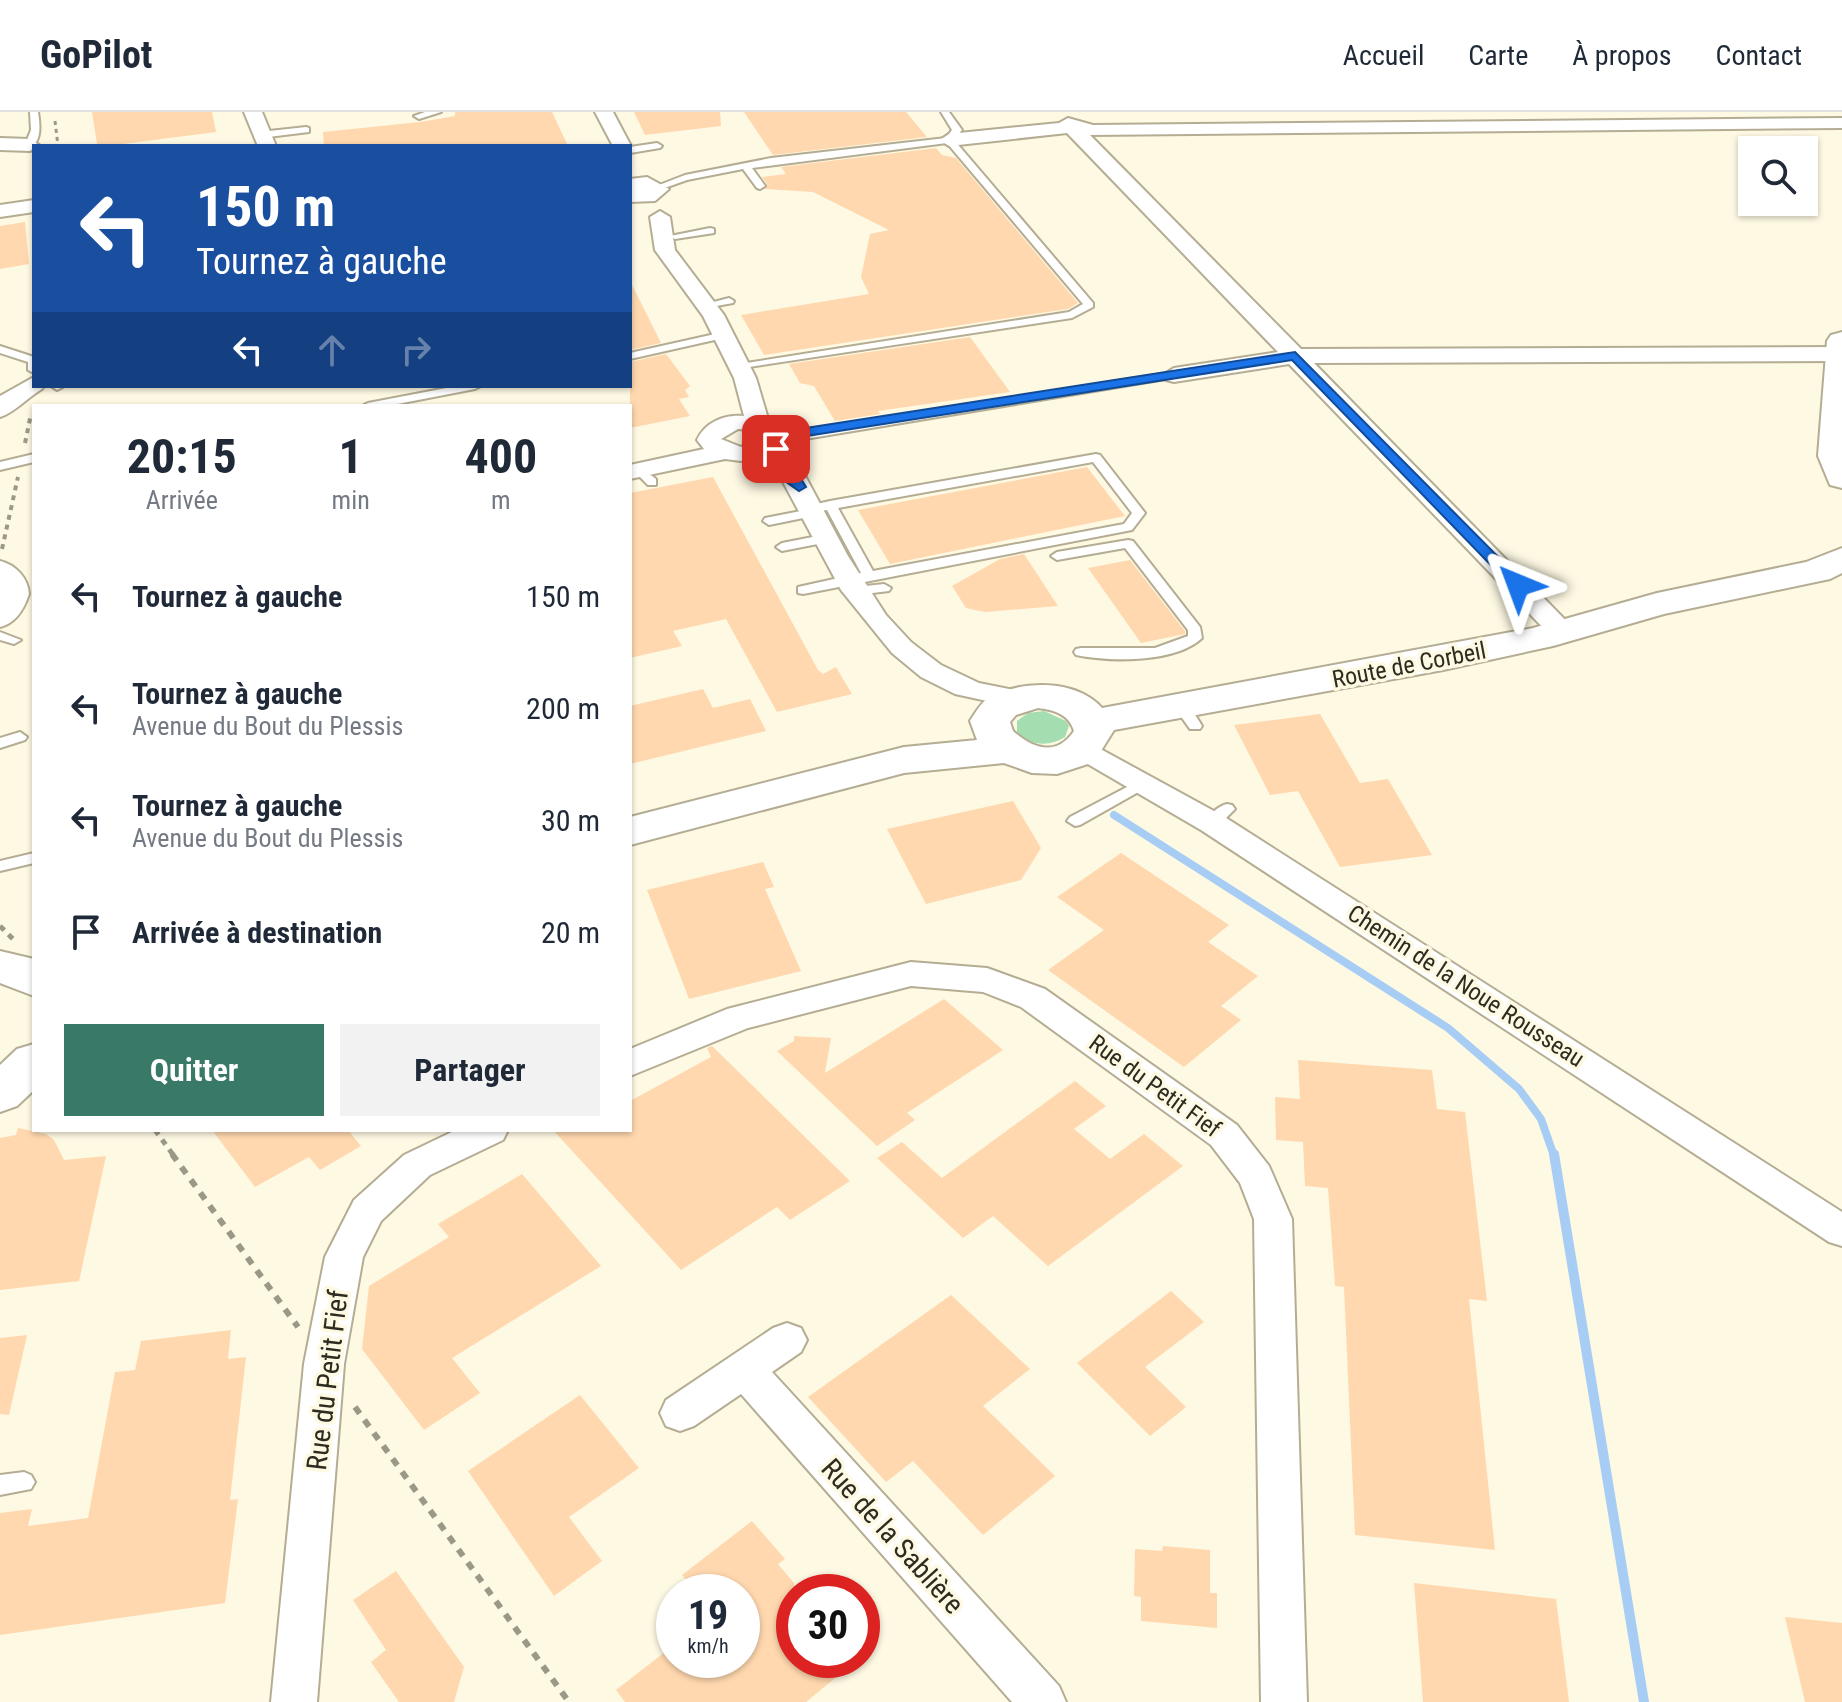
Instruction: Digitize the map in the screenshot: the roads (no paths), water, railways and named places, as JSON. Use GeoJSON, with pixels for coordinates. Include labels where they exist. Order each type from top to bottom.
{"type":"FeatureCollection","features":[{"type":"Feature","properties":{"kind":"street"},"geometry":{"type":"LineString","coordinates":[[604,112],[621,144]]}},
{"type":"Feature","properties":{"kind":"street"},"geometry":{"type":"LineString","coordinates":[[1064,119],[1562,631]]}},
{"type":"Feature","properties":{"kind":"street"},"geometry":{"type":"LineString","coordinates":[[945,140],[1064,119],[1093,130],[1842,123]]}},
{"type":"Feature","properties":{"kind":"street"},"geometry":{"type":"LineString","coordinates":[[0,144],[30,145]]}},
{"type":"Feature","properties":{"kind":"street"},"geometry":{"type":"LineString","coordinates":[[632,166],[661,233],[718,307],[724,335],[740,367],[753,435],[814,503],[828,538],[883,631],[903,650],[995,716]]}},
{"type":"Feature","properties":{"kind":"street"},"geometry":{"type":"LineString","coordinates":[[9,213],[32,207]]}},
{"type":"Feature","properties":{"kind":"street"},"geometry":{"type":"LineString","coordinates":[[1174,375],[1295,356],[1842,350],[1835,456],[1842,478]]}},
{"type":"Feature","properties":{"kind":"street"},"geometry":{"type":"LineString","coordinates":[[2,404],[32,385]]}},
{"type":"Feature","properties":{"kind":"street"},"geometry":{"type":"LineString","coordinates":[[716,446],[713,431],[753,435]]}},
{"type":"Feature","properties":{"kind":"street"},"geometry":{"type":"LineString","coordinates":[[643,473],[753,435]]}},
{"type":"Feature","properties":{"kind":"street","name":"Route de Corbeil"},"geometry":{"type":"LineString","coordinates":[[995,716],[1037,761],[1055,760],[1088,735],[1189,717],[1562,631],[1657,604],[1834,567]]}},
{"type":"Feature","properties":{"kind":"street"},"geometry":{"type":"LineString","coordinates":[[3,628],[16,594],[11,568]]}},
{"type":"Feature","properties":{"kind":"street"},"geometry":{"type":"LineString","coordinates":[[3,628],[32,606]]}},
{"type":"Feature","properties":{"kind":"street"},"geometry":{"type":"LineString","coordinates":[[632,830],[904,760],[995,716],[1055,697],[1071,703],[1088,735]]}},
{"type":"Feature","properties":{"kind":"street","name":"Chemin de la Noue Rousseau"},"geometry":{"type":"LineString","coordinates":[[1088,735],[1137,787],[1220,816],[1842,1231]]}},
{"type":"Feature","properties":{"kind":"street","name":"Rue du Petit Fief"},"geometry":{"type":"LineString","coordinates":[[632,1062],[739,1018],[911,974],[987,980],[1033,998],[1224,1135],[1256,1176],[1273,1219],[1284,1702]]}},
{"type":"Feature","properties":{"kind":"street"},"geometry":{"type":"LineString","coordinates":[[0,1093],[32,1064]]}},
{"type":"Feature","properties":{"kind":"street","name":"Rue du Petit Fief"},"geometry":{"type":"LineString","coordinates":[[294,1702],[324,1364],[344,1257],[367,1211],[417,1165],[486,1132]]}},
{"type":"Feature","properties":{"kind":"street"},"geometry":{"type":"LineString","coordinates":[[680,1413],[787,1340]]}},
{"type":"Feature","properties":{"kind":"street","name":"Rue de la Sablière"},"geometry":{"type":"LineString","coordinates":[[744,1369],[1043,1702]]}},
{"type":"Feature","properties":{"kind":"lane"},"geometry":{"type":"LineString","coordinates":[[30,145],[36,130],[34,112]]}},
{"type":"Feature","properties":{"kind":"lane"},"geometry":{"type":"LineString","coordinates":[[424,112],[419,116],[437,112]]}},
{"type":"Feature","properties":{"kind":"lane"},"geometry":{"type":"LineString","coordinates":[[642,190],[685,178],[747,168],[930,148],[957,130],[945,112]]}},
{"type":"Feature","properties":{"kind":"lane"},"geometry":{"type":"LineString","coordinates":[[259,130],[292,122]]}},
{"type":"Feature","properties":{"kind":"lane"},"geometry":{"type":"LineString","coordinates":[[259,130],[306,130]]}},
{"type":"Feature","properties":{"kind":"lane"},"geometry":{"type":"LineString","coordinates":[[740,367],[1072,315],[1089,305],[945,140]]}},
{"type":"Feature","properties":{"kind":"lane"},"geometry":{"type":"LineString","coordinates":[[632,150],[657,146]]}},
{"type":"Feature","properties":{"kind":"lane"},"geometry":{"type":"LineString","coordinates":[[747,168],[760,186]]}},
{"type":"Feature","properties":{"kind":"lane"},"geometry":{"type":"LineString","coordinates":[[661,233],[710,231]]}},
{"type":"Feature","properties":{"kind":"lane"},"geometry":{"type":"LineString","coordinates":[[632,356],[724,335]]}},
{"type":"Feature","properties":{"kind":"lane"},"geometry":{"type":"LineString","coordinates":[[0,349],[32,360]]}},
{"type":"Feature","properties":{"kind":"lane"},"geometry":{"type":"LineString","coordinates":[[753,435],[1174,375]]}},
{"type":"Feature","properties":{"kind":"lane"},"geometry":{"type":"LineString","coordinates":[[379,404],[464,388]]}},
{"type":"Feature","properties":{"kind":"lane"},"geometry":{"type":"LineString","coordinates":[[769,521],[814,503],[1096,458],[1139,513],[1128,527],[803,590]]}},
{"type":"Feature","properties":{"kind":"lane"},"geometry":{"type":"LineString","coordinates":[[0,466],[30,461]]}},
{"type":"Feature","properties":{"kind":"lane"},"geometry":{"type":"LineString","coordinates":[[814,503],[856,582],[884,588]]}},
{"type":"Feature","properties":{"kind":"lane"},"geometry":{"type":"LineString","coordinates":[[782,547],[828,538]]}},
{"type":"Feature","properties":{"kind":"lane"},"geometry":{"type":"LineString","coordinates":[[1057,556],[1128,544],[1195,630],[1186,638],[1118,653],[1081,652]]}},
{"type":"Feature","properties":{"kind":"lane"},"geometry":{"type":"LineString","coordinates":[[0,743],[20,737]]}},
{"type":"Feature","properties":{"kind":"lane"},"geometry":{"type":"LineString","coordinates":[[1075,821],[1137,787]]}},
{"type":"Feature","properties":{"kind":"lane"},"geometry":{"type":"LineString","coordinates":[[0,866],[32,858]]}},
{"type":"Feature","properties":{"kind":"lane"},"geometry":{"type":"LineString","coordinates":[[0,1485],[24,1482]]}},
{"type":"Feature","properties":{"kind":"waterway"},"geometry":{"type":"LineString","coordinates":[[1114,815],[1448,1028],[1519,1089],[1541,1119],[1554,1156]]}},
{"type":"Feature","properties":{"kind":"waterway"},"geometry":{"type":"LineString","coordinates":[[1554,1154],[1644,1702]]}}]}
